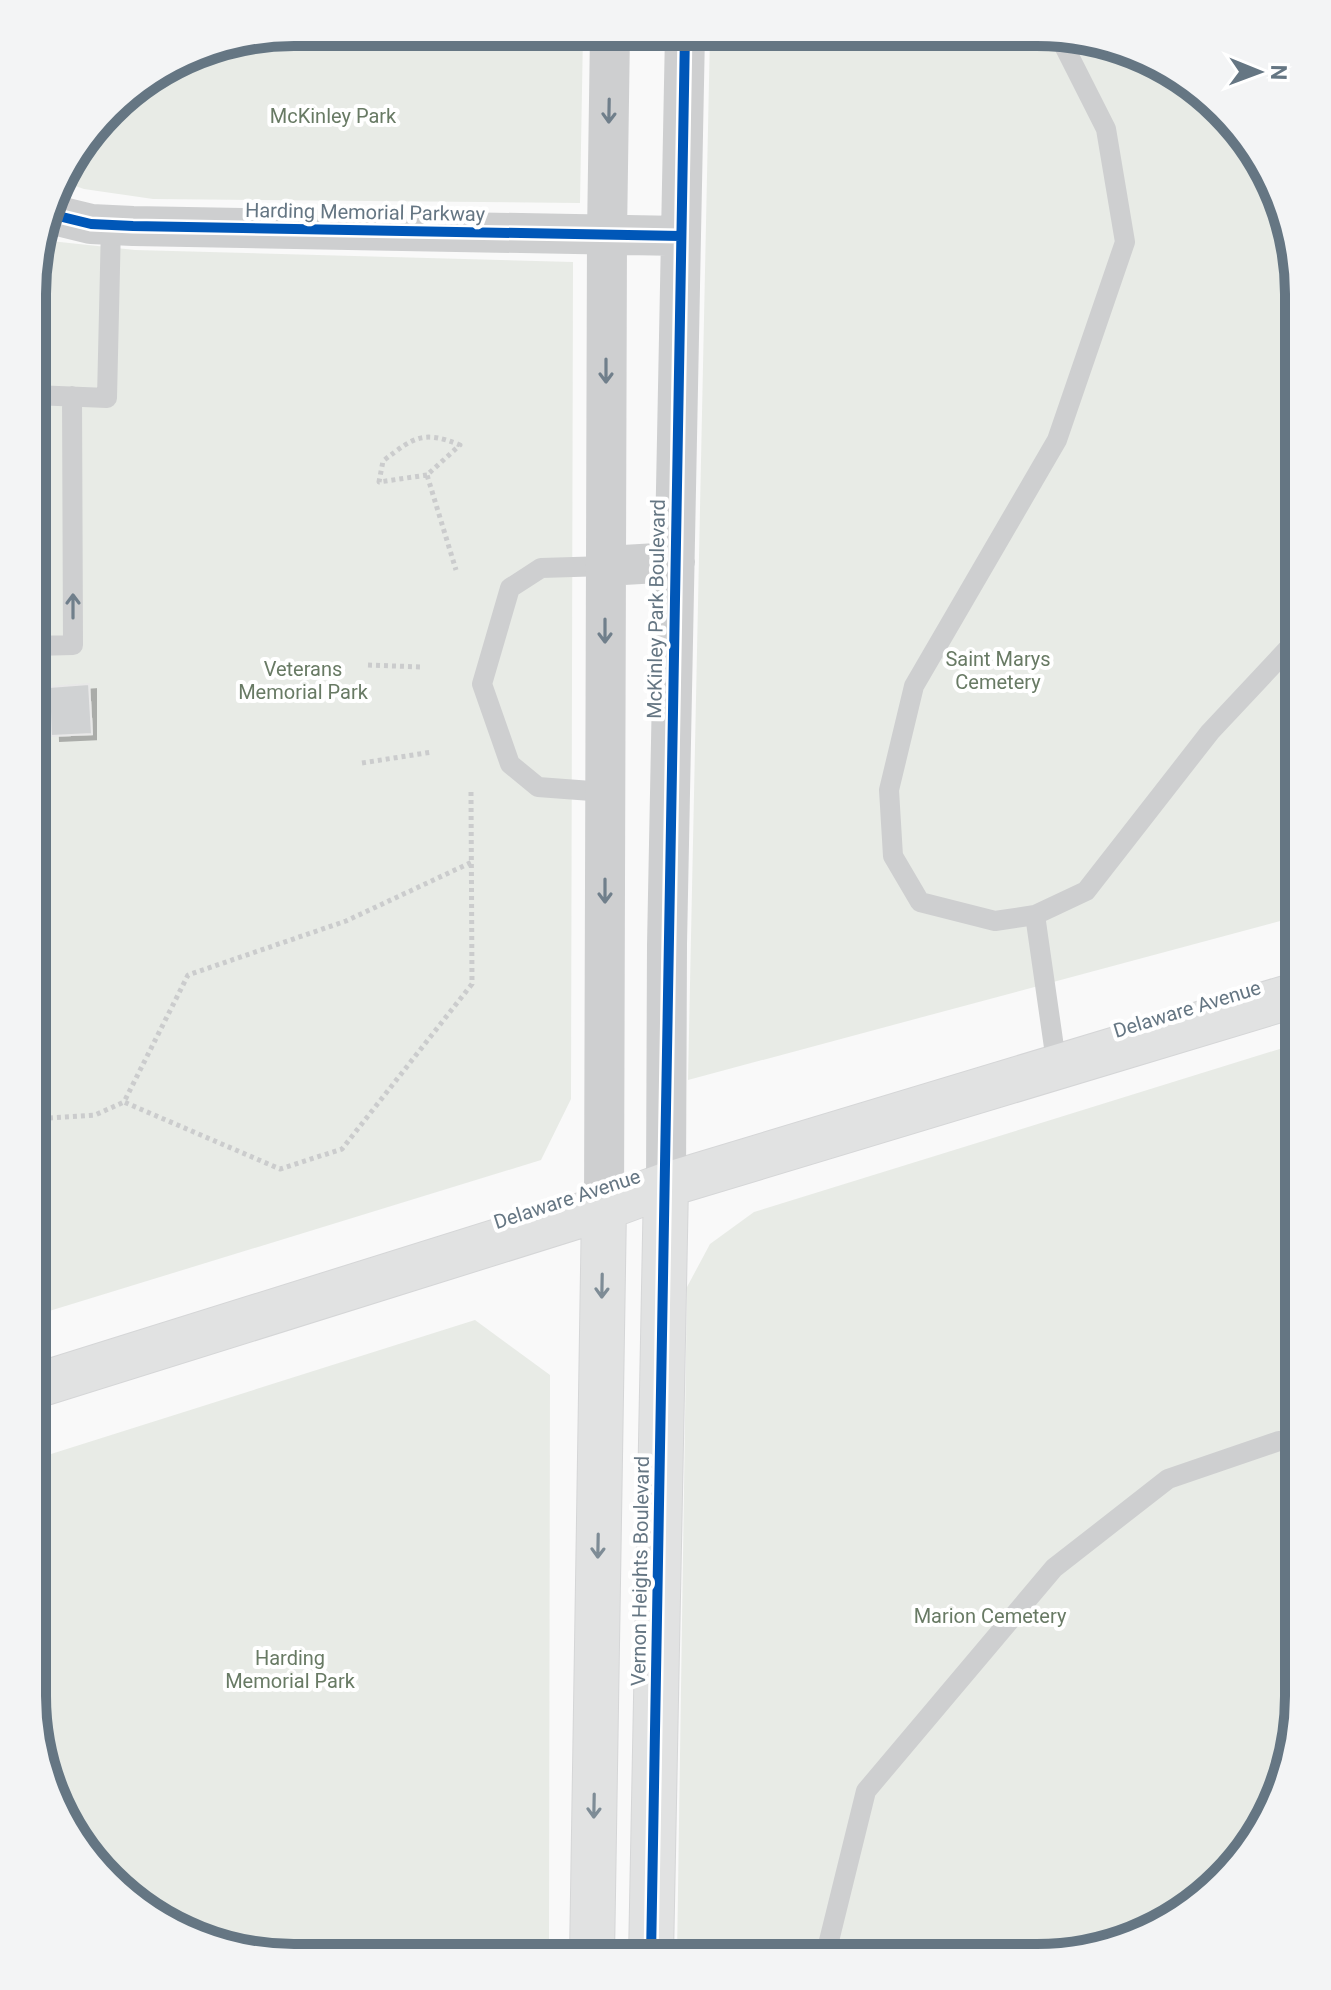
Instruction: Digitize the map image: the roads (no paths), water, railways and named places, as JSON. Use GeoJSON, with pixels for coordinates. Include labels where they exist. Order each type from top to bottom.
{"type":"FeatureCollection","features":[{"type":"Feature","properties":{"kind":"street"},"geometry":{"type":"LineString","coordinates":[[604,1208],[610,46]]}},
{"type":"Feature","properties":{"kind":"street","name":"McKinley Park Boulevard"},"geometry":{"type":"LineString","coordinates":[[666,1185],[667,945],[685,46]]}},
{"type":"Feature","properties":{"kind":"street","name":"Harding Memorial Parkway"},"geometry":{"type":"LineString","coordinates":[[58,216],[111,225],[681,236]]}},
{"type":"Feature","properties":{"kind":"street","name":"McKinley Park Boulevard"},"geometry":{"type":"LineString","coordinates":[[606,566],[675,562]]}},
{"type":"Feature","properties":{"kind":"street","name":"Delaware Avenue"},"geometry":{"type":"LineString","coordinates":[[46,1383],[604,1208],[666,1185],[1285,998]]}},
{"type":"Feature","properties":{"kind":"street","name":"Vernon Heights Boulevard"},"geometry":{"type":"LineString","coordinates":[[651,1944],[666,1185]]}},
{"type":"Feature","properties":{"kind":"street","name":"Vernon Heights Boulevard"},"geometry":{"type":"LineString","coordinates":[[592,1944],[604,1208]]}},
{"type":"Feature","properties":{"kind":"lane"},"geometry":{"type":"LineString","coordinates":[[1065,48],[1106,129],[1125,242],[1057,440],[914,686],[889,790],[893,856],[920,902],[995,921],[1035,915],[1086,891],[1210,732],[1285,652]]}},
{"type":"Feature","properties":{"kind":"lane"},"geometry":{"type":"LineString","coordinates":[[46,395],[107,398],[111,225]]}},
{"type":"Feature","properties":{"kind":"lane"},"geometry":{"type":"LineString","coordinates":[[46,646],[73,645],[72,396]]}},
{"type":"Feature","properties":{"kind":"lane"},"geometry":{"type":"LineString","coordinates":[[605,792],[538,787],[510,764],[482,684],[510,588],[541,568],[606,566]]}},
{"type":"Feature","properties":{"kind":"lane"},"geometry":{"type":"LineString","coordinates":[[1035,915],[1057,1068]]}},
{"type":"Feature","properties":{"kind":"lane"},"geometry":{"type":"LineString","coordinates":[[828,1944],[866,1791],[1054,1568],[1168,1479],[1284,1441]]}},
{"type":"Feature","properties":{"kind":"park label","name":"McKinley Park"},"geometry":{"type":"Point","coordinates":[333,116]}},
{"type":"Feature","properties":{"kind":"park label","name":"Saint Marys Cemetery"},"geometry":{"type":"Point","coordinates":[998,670]}},
{"type":"Feature","properties":{"kind":"park label","name":"Veterans Memorial Park"},"geometry":{"type":"Point","coordinates":[303,680]}},
{"type":"Feature","properties":{"kind":"park label","name":"Marion Cemetery"},"geometry":{"type":"Point","coordinates":[990,1616]}},
{"type":"Feature","properties":{"kind":"park label","name":"Harding Memorial Park"},"geometry":{"type":"Point","coordinates":[290,1670]}}]}
